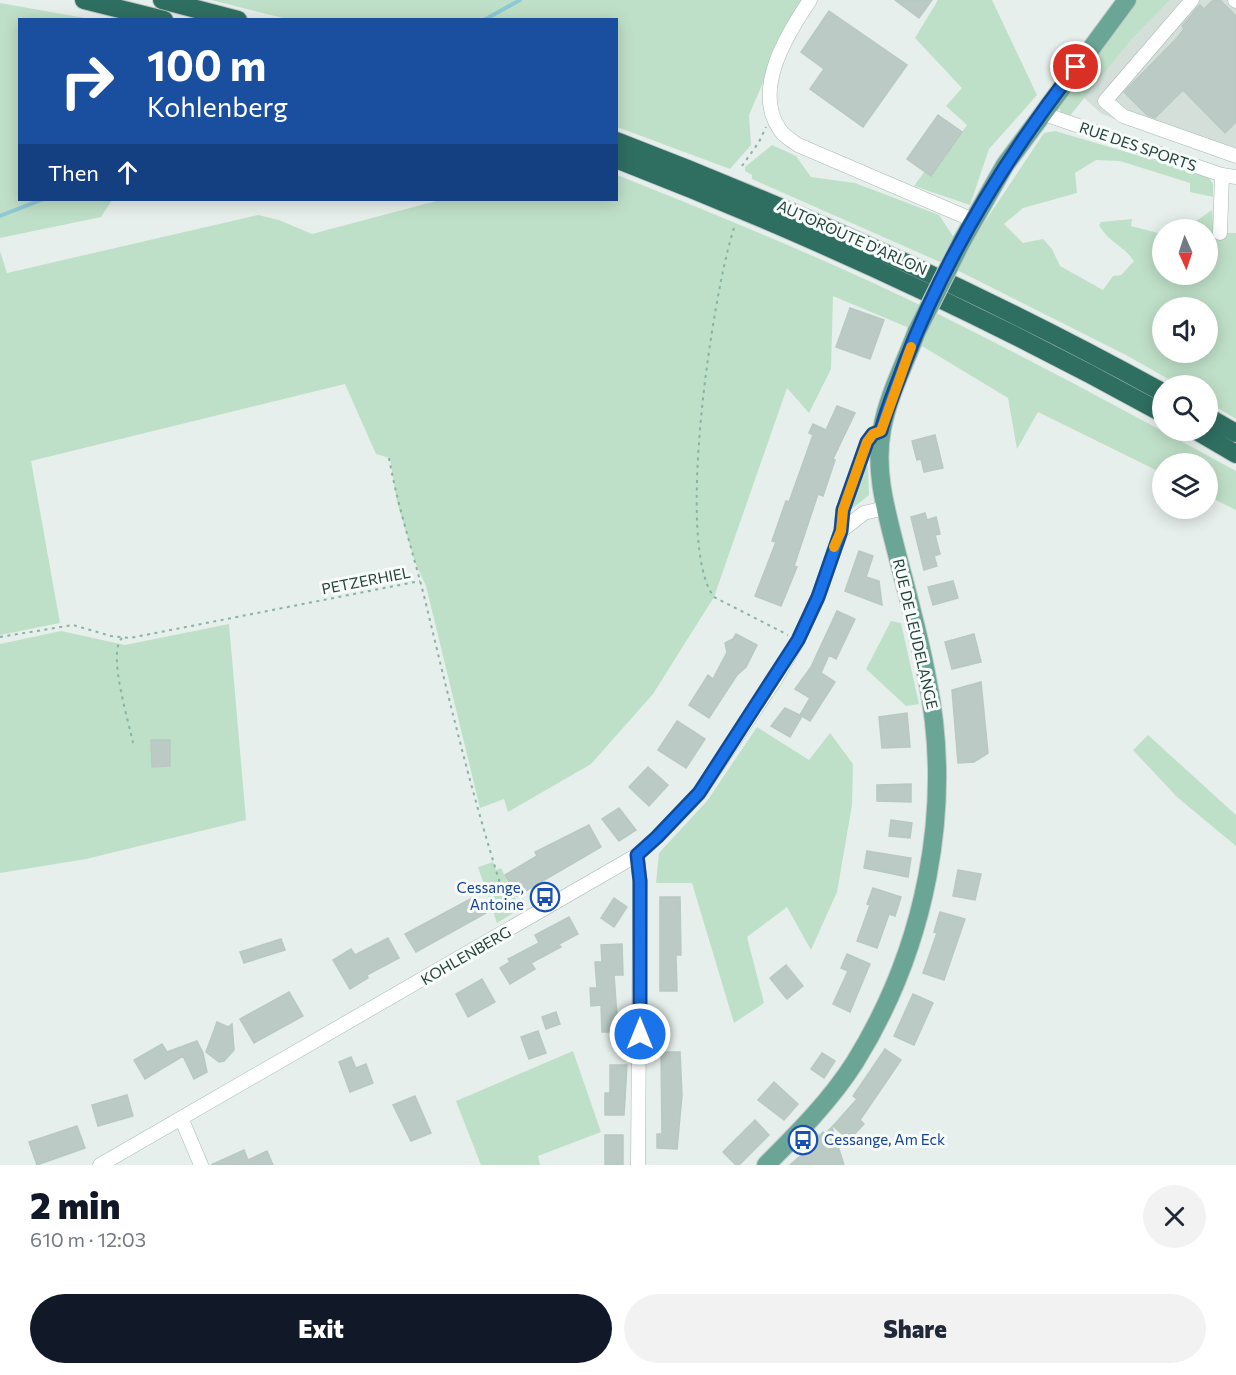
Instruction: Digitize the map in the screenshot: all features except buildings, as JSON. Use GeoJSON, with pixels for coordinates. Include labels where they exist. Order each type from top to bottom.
{"type":"FeatureCollection","features":[{"type":"Feature","properties":{"kind":"highway"},"geometry":{"type":"LineString","coordinates":[[84,0],[156,18]]}},
{"type":"Feature","properties":{"kind":"highway"},"geometry":{"type":"LineString","coordinates":[[162,0],[230,18]]}},
{"type":"Feature","properties":{"kind":"highway","name":"AUTOROUTE D'ARLON"},"geometry":{"type":"LineString","coordinates":[[618,142],[850,236],[987,300],[1152,387]]}},
{"type":"Feature","properties":{"kind":"highway","name":"AUTOROUTE D'ARLON"},"geometry":{"type":"LineString","coordinates":[[618,160],[842,252],[984,319],[1152,408]]}},
{"type":"Feature","properties":{"kind":"highway"},"geometry":{"type":"LineString","coordinates":[[1218,423],[1236,433]]}},
{"type":"Feature","properties":{"kind":"highway"},"geometry":{"type":"LineString","coordinates":[[1214,441],[1236,454]]}},
{"type":"Feature","properties":{"kind":"main road","name":"RUE DE LEUDELANGE"},"geometry":{"type":"LineString","coordinates":[[766,1165],[807,1125],[854,1063],[884,1009],[908,951],[920,911],[932,850],[937,769],[934,721],[922,654],[885,508],[878,470],[881,431],[917,331],[973,220],[1005,165],[1041,113],[1127,0]]}},
{"type":"Feature","properties":{"kind":"street"},"geometry":{"type":"LineString","coordinates":[[810,0],[772,71],[770,92],[772,114],[781,131],[798,145],[973,220]]}},
{"type":"Feature","properties":{"kind":"street"},"geometry":{"type":"LineString","coordinates":[[1192,0],[1105,101],[1123,116],[1236,156]]}},
{"type":"Feature","properties":{"kind":"street","name":"RUE DES SPORTS"},"geometry":{"type":"LineString","coordinates":[[1041,113],[1229,176]]}},
{"type":"Feature","properties":{"kind":"street"},"geometry":{"type":"LineString","coordinates":[[1220,233],[1229,176]]}},
{"type":"Feature","properties":{"kind":"street","name":"KOHLENBERG"},"geometry":{"type":"LineString","coordinates":[[100,1165],[518,926],[637,855],[657,837],[699,793],[798,640],[818,597],[841,531],[843,510],[867,442],[873,434],[881,431]]}},
{"type":"Feature","properties":{"kind":"street"},"geometry":{"type":"LineString","coordinates":[[841,531],[864,513],[885,508]]}},
{"type":"Feature","properties":{"kind":"street"},"geometry":{"type":"LineString","coordinates":[[637,855],[640,881],[638,1165]]}},
{"type":"Feature","properties":{"kind":"street"},"geometry":{"type":"LineString","coordinates":[[182,1120],[201,1165]]}},
{"type":"Feature","properties":{"kind":"path"},"geometry":{"type":"LineString","coordinates":[[741,166],[759,142],[772,114]]}},
{"type":"Feature","properties":{"kind":"path"},"geometry":{"type":"LineString","coordinates":[[734,228],[725,255],[704,381],[696,500],[697,536],[707,588],[714,597],[798,640]]}},
{"type":"Feature","properties":{"kind":"path"},"geometry":{"type":"LineString","coordinates":[[390,458],[398,502],[420,581]]}},
{"type":"Feature","properties":{"kind":"path","name":"PETZERHIEL"},"geometry":{"type":"LineString","coordinates":[[0,637],[73,625],[122,638],[420,581],[477,809],[510,914],[518,926]]}},
{"type":"Feature","properties":{"kind":"path"},"geometry":{"type":"LineString","coordinates":[[122,638],[116,649],[117,669],[133,743]]}},
{"type":"Feature","properties":{"kind":"shaded area"},"geometry":{"type":"Polygon","coordinates":[[[1170,0],[1236,0],[1236,161],[1201,151],[1102,114],[1083,97],[1131,40],[1170,0]]]}},
{"type":"Feature","properties":{"kind":"green space"},"geometry":{"type":"Polygon","coordinates":[[[211,0],[803,0],[792,16],[749,115],[751,145],[730,169],[618,127],[618,18],[283,18],[211,0]]]}},
{"type":"Feature","properties":{"kind":"green space"},"geometry":{"type":"Polygon","coordinates":[[[938,0],[992,0],[1037,95],[989,149],[970,205],[914,186],[925,171],[931,175],[967,125],[946,106],[962,88],[915,38],[938,0]]]}},
{"type":"Feature","properties":{"kind":"green space"},"geometry":{"type":"Polygon","coordinates":[[[1137,0],[1170,0],[1131,40],[1069,117],[1061,113],[1058,104],[1137,0]]]}},
{"type":"Feature","properties":{"kind":"green space"},"geometry":{"type":"Polygon","coordinates":[[[0,3],[84,18],[18,18],[18,201],[111,201],[101,217],[0,238],[0,3]]]}},
{"type":"Feature","properties":{"kind":"green space"},"geometry":{"type":"Polygon","coordinates":[[[1055,131],[1208,176],[1213,184],[1213,197],[1190,192],[1190,183],[1120,161],[1096,160],[1075,173],[1077,193],[1023,208],[1004,224],[1023,243],[1043,239],[1052,249],[1060,266],[1103,290],[1113,276],[1121,275],[1134,261],[1103,231],[1099,225],[1101,222],[1132,219],[1131,226],[1152,231],[1152,285],[1218,285],[1218,233],[1236,233],[1236,419],[1218,408],[1218,375],[1161,375],[949,266],[752,179],[752,175],[745,171],[745,167],[772,145],[796,156],[811,177],[855,183],[939,215],[953,236],[970,244],[1044,133],[1055,131]]]}},
{"type":"Feature","properties":{"kind":"green space"},"geometry":{"type":"Polygon","coordinates":[[[618,175],[775,240],[930,310],[1152,425],[1152,441],[1181,441],[1203,453],[1152,453],[1152,468],[1038,412],[1017,449],[1008,398],[922,346],[926,335],[833,296],[831,369],[809,413],[787,388],[714,597],[653,694],[591,764],[508,812],[504,799],[480,808],[426,586],[415,562],[397,502],[390,458],[376,454],[345,384],[31,461],[60,623],[0,635],[0,251],[7,273],[258,215],[279,220],[312,234],[436,201],[618,201],[618,175]]]}},
{"type":"Feature","properties":{"kind":"green space"},"geometry":{"type":"Polygon","coordinates":[[[1212,210],[1213,219],[1199,219],[1212,210]]]}},
{"type":"Feature","properties":{"kind":"green space"},"geometry":{"type":"Polygon","coordinates":[[[1218,461],[1236,471],[1236,510],[1218,501],[1218,461]]]}},
{"type":"Feature","properties":{"kind":"green space"},"geometry":{"type":"Polygon","coordinates":[[[868,466],[869,495],[849,511],[864,467],[868,466]]]}},
{"type":"Feature","properties":{"kind":"green space"},"geometry":{"type":"Polygon","coordinates":[[[891,621],[901,623],[919,704],[906,706],[866,669],[891,621]]]}},
{"type":"Feature","properties":{"kind":"green space"},"geometry":{"type":"Polygon","coordinates":[[[229,624],[246,820],[86,859],[0,873],[0,644],[61,631],[125,645],[229,624]]]}},
{"type":"Feature","properties":{"kind":"green space"},"geometry":{"type":"Polygon","coordinates":[[[757,727],[809,760],[830,733],[853,764],[852,805],[837,892],[811,950],[787,907],[747,937],[764,1003],[734,1023],[692,883],[656,883],[659,853],[707,801],[757,727]]]}},
{"type":"Feature","properties":{"kind":"green space"},"geometry":{"type":"Polygon","coordinates":[[[1148,735],[1236,815],[1236,846],[1177,797],[1133,750],[1148,735]]]}},
{"type":"Feature","properties":{"kind":"green space"},"geometry":{"type":"Polygon","coordinates":[[[493,862],[496,870],[501,868],[520,909],[497,923],[478,867],[493,862]]]}},
{"type":"Feature","properties":{"kind":"green space"},"geometry":{"type":"Polygon","coordinates":[[[573,1051],[601,1132],[538,1156],[540,1165],[481,1165],[456,1101],[573,1051]]]}},
{"type":"Feature","properties":{"kind":"waterway"},"geometry":{"type":"LineString","coordinates":[[488,18],[520,0]]}},
{"type":"Feature","properties":{"kind":"waterway"},"geometry":{"type":"LineString","coordinates":[[0,216],[38,201]]}},
{"type":"Feature","properties":{"kind":"slow traffic"},"geometry":{"type":"LineString","coordinates":[[834,547],[841,531],[840,522],[843,510],[867,442],[873,434],[881,431],[885,414],[911,347]]}},
{"type":"Feature","properties":{"kind":"place","name":"Cessange, Antoine"},"geometry":{"type":"Point","coordinates":[545,897]}},
{"type":"Feature","properties":{"kind":"place","name":"Cessange, Am Eck"},"geometry":{"type":"Point","coordinates":[803,1140]}},
{"type":"Feature","properties":{"kind":"route"},"geometry":{"type":"LineString","coordinates":[[640,1034],[640,881],[637,855],[699,793],[775,680],[798,640],[818,597],[841,531],[840,522],[843,510],[867,442],[873,434],[881,431],[885,414],[917,331],[938,287],[1005,165],[1076,67]]}}]}
